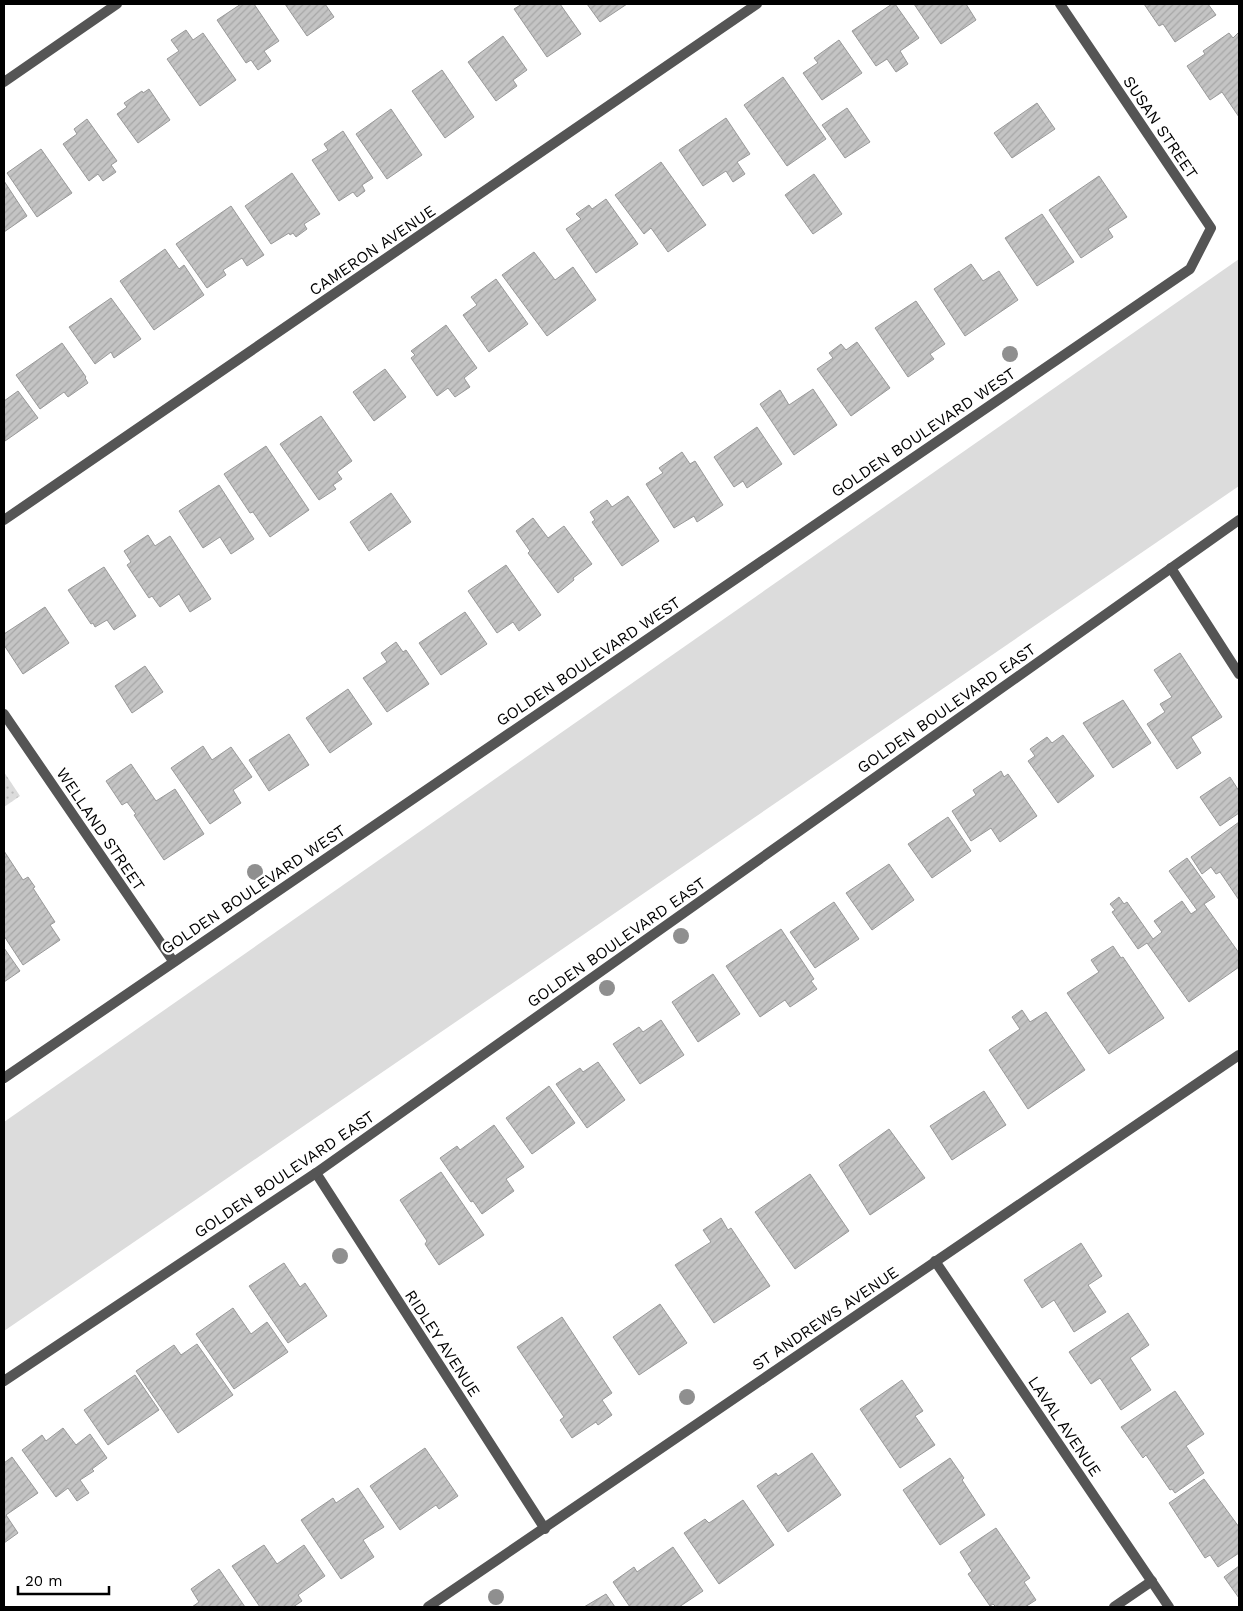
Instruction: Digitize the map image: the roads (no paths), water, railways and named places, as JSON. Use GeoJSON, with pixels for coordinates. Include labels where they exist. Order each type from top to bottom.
{"type":"FeatureCollection","features":[{"type":"Feature","properties":{"kind":"street"},"geometry":{"type":"LineString","coordinates":[[4,82],[117,4]]}},
{"type":"Feature","properties":{"kind":"street","name":"CAMERON AVENUE"},"geometry":{"type":"LineString","coordinates":[[4,520],[757,4]]}},
{"type":"Feature","properties":{"kind":"street","name":"SUSAN STREET"},"geometry":{"type":"LineString","coordinates":[[1060,4],[1211,228],[1190,269]]}},
{"type":"Feature","properties":{"kind":"street","name":"GOLDEN BOULEVARD WEST"},"geometry":{"type":"LineString","coordinates":[[4,1078],[1190,269]]}},
{"type":"Feature","properties":{"kind":"street","name":"GOLDEN BOULEVARD EAST"},"geometry":{"type":"LineString","coordinates":[[4,1381],[316,1173],[1239,520]]}},
{"type":"Feature","properties":{"kind":"street"},"geometry":{"type":"LineString","coordinates":[[1171,568],[1239,674]]}},
{"type":"Feature","properties":{"kind":"street","name":"WELLAND STREET"},"geometry":{"type":"LineString","coordinates":[[4,714],[173,961]]}},
{"type":"Feature","properties":{"kind":"street","name":"ST ANDREWS AVENUE"},"geometry":{"type":"LineString","coordinates":[[428,1607],[1239,1055]]}},
{"type":"Feature","properties":{"kind":"street","name":"RIDLEY AVENUE"},"geometry":{"type":"LineString","coordinates":[[316,1173],[544,1529]]}},
{"type":"Feature","properties":{"kind":"street","name":"LAVAL AVENUE"},"geometry":{"type":"LineString","coordinates":[[935,1261],[1169,1607]]}},
{"type":"Feature","properties":{"kind":"street"},"geometry":{"type":"LineString","coordinates":[[1114,1607],[1152,1581]]}}]}
